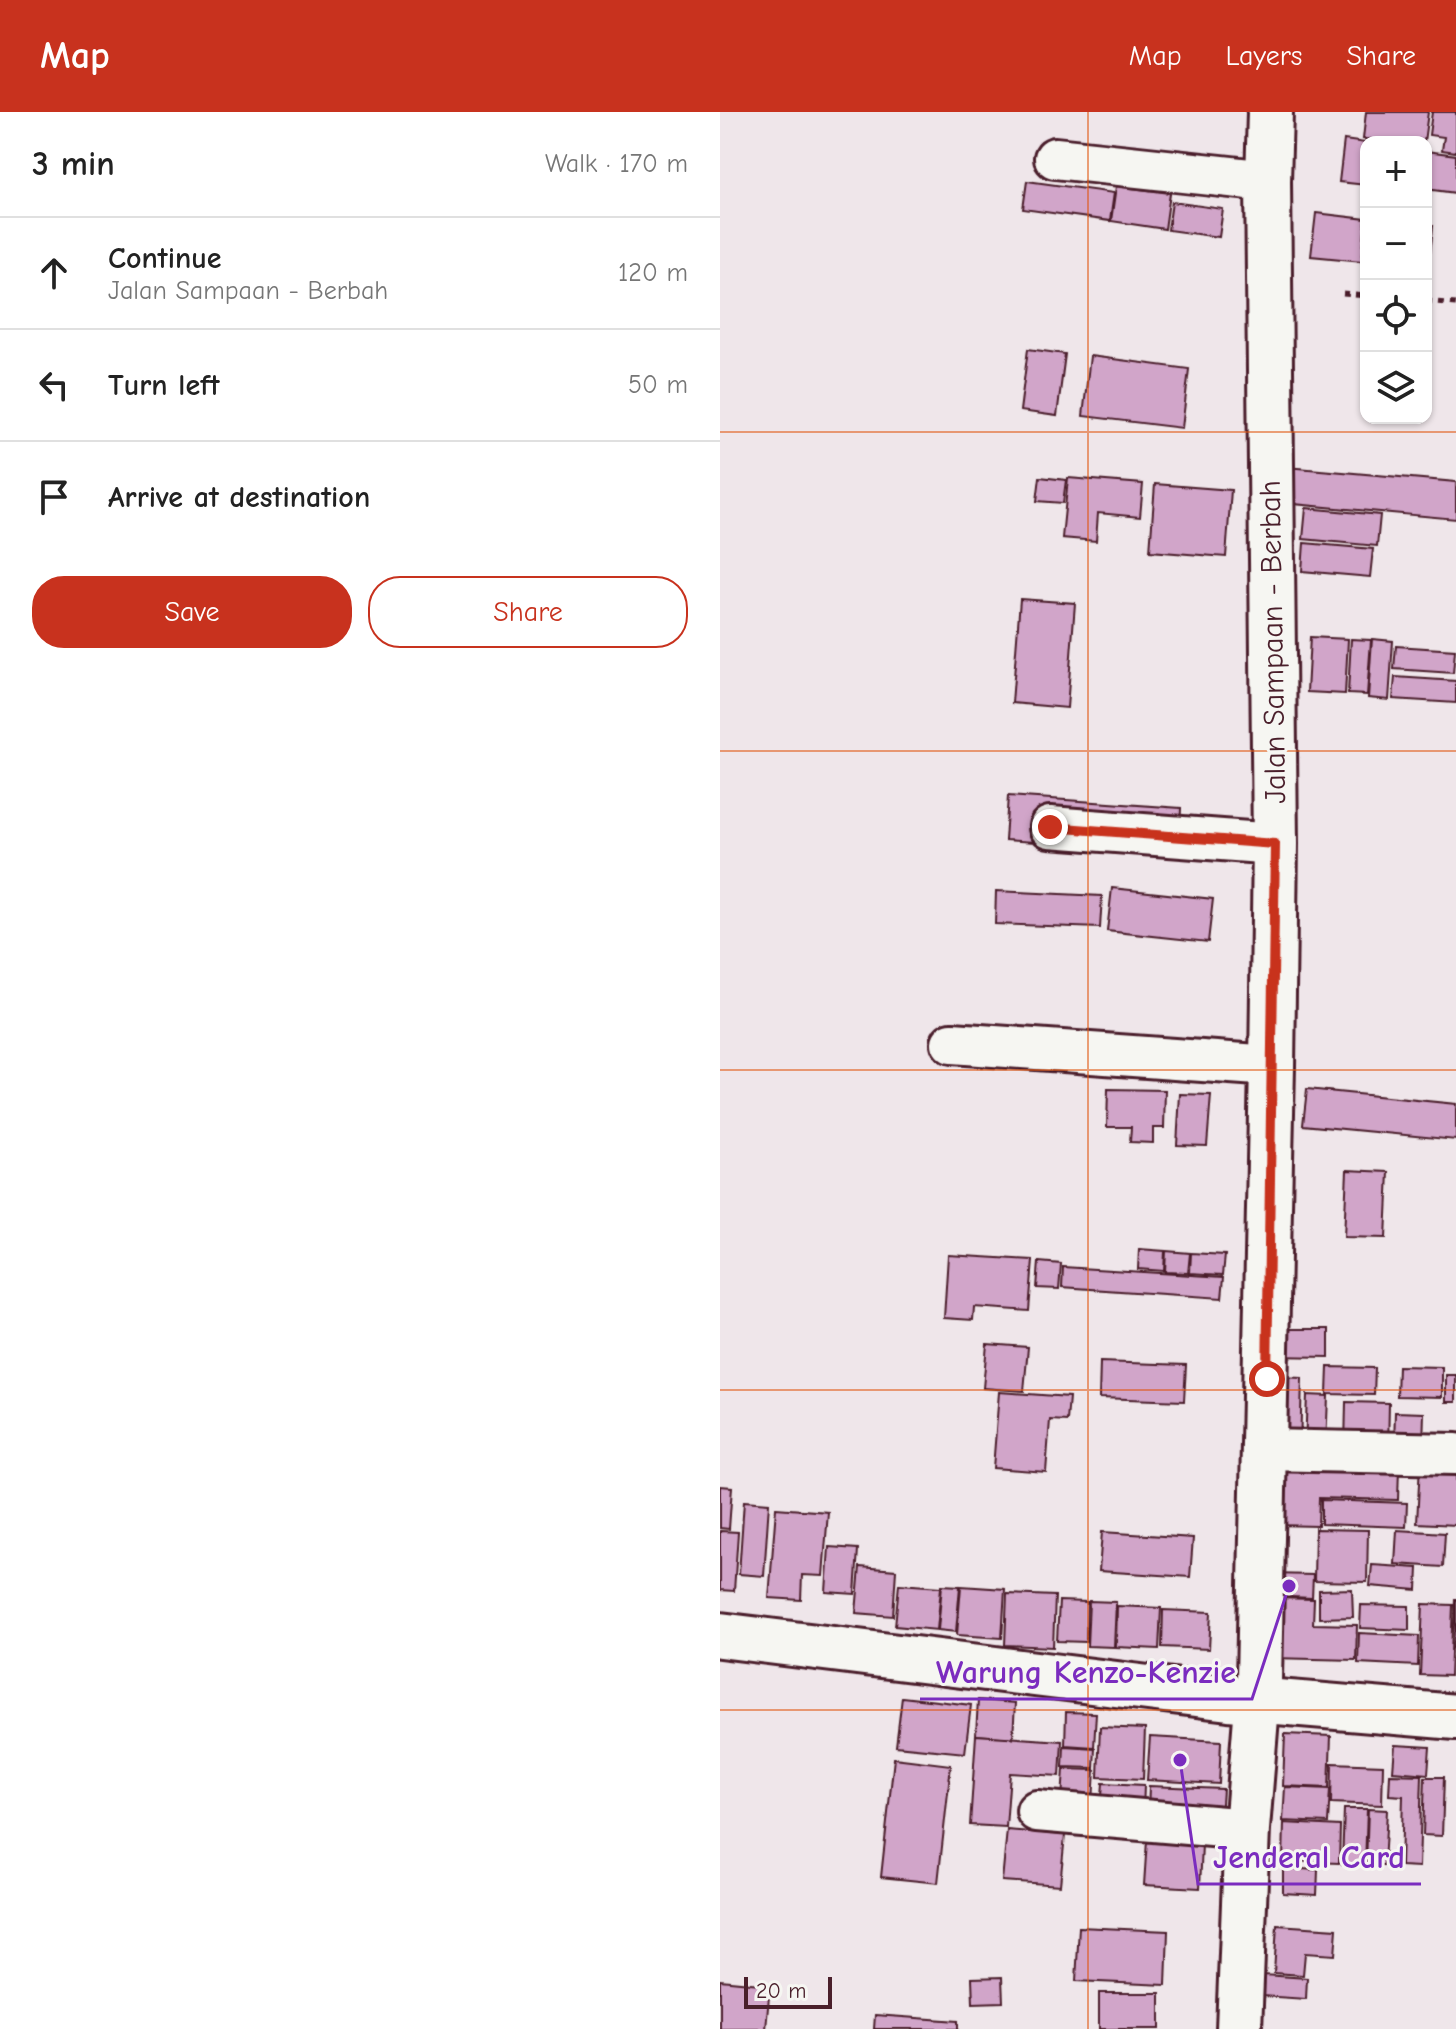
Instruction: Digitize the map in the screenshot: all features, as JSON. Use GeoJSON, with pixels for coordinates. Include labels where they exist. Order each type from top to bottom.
{"type":"FeatureCollection","features":[{"type":"Feature","properties":{"kind":"main road","name":"Jalan Sampaan - Berbah"},"geometry":{"type":"LineString","coordinates":[[1239,2029],[1247,1829],[1258,1700],[1272,1066],[1275,844],[1268,181],[1270,112]]}},
{"type":"Feature","properties":{"kind":"main road"},"geometry":{"type":"LineString","coordinates":[[720,1635],[1258,1700],[1456,1717]]}},
{"type":"Feature","properties":{"kind":"street"},"geometry":{"type":"LineString","coordinates":[[1055,158],[1268,181]]}},
{"type":"Feature","properties":{"kind":"street"},"geometry":{"type":"LineString","coordinates":[[1050,827],[1275,844]]}},
{"type":"Feature","properties":{"kind":"street"},"geometry":{"type":"LineString","coordinates":[[952,1043],[1272,1066]]}},
{"type":"Feature","properties":{"kind":"street"},"geometry":{"type":"LineString","coordinates":[[1265,1450],[1456,1454]]}},
{"type":"Feature","properties":{"kind":"street"},"geometry":{"type":"LineString","coordinates":[[1037,1811],[1247,1829]]}},
{"type":"Feature","properties":{"kind":"path"},"geometry":{"type":"LineString","coordinates":[[1343,294],[1360,295]]}},
{"type":"Feature","properties":{"kind":"path"},"geometry":{"type":"LineString","coordinates":[[1432,302],[1456,304]]}},
{"type":"Feature","properties":{"kind":"building"},"geometry":{"type":"Polygon","coordinates":[[[1366,112],[1428,112],[1425,136],[1363,136],[1366,112]]]}},
{"type":"Feature","properties":{"kind":"building"},"geometry":{"type":"Polygon","coordinates":[[[1432,112],[1456,112],[1456,152],[1442,150],[1444,137],[1429,135],[1432,112]]]}},
{"type":"Feature","properties":{"kind":"building"},"geometry":{"type":"Polygon","coordinates":[[[1344,140],[1360,142],[1360,184],[1339,182],[1344,140]]]}},
{"type":"Feature","properties":{"kind":"building"},"geometry":{"type":"Polygon","coordinates":[[[1432,152],[1456,155],[1456,193],[1432,190],[1432,152]]]}},
{"type":"Feature","properties":{"kind":"building"},"geometry":{"type":"Polygon","coordinates":[[[1027,181],[1114,193],[1110,221],[1023,209],[1027,181]]]}},
{"type":"Feature","properties":{"kind":"building"},"geometry":{"type":"Polygon","coordinates":[[[1116,186],[1170,193],[1165,229],[1111,221],[1116,186]]]}},
{"type":"Feature","properties":{"kind":"building"},"geometry":{"type":"Polygon","coordinates":[[[1172,202],[1223,209],[1219,237],[1168,230],[1172,202]]]}},
{"type":"Feature","properties":{"kind":"building"},"geometry":{"type":"Polygon","coordinates":[[[1316,213],[1360,218],[1360,261],[1311,256],[1316,213]]]}},
{"type":"Feature","properties":{"kind":"building"},"geometry":{"type":"Polygon","coordinates":[[[1028,349],[1065,354],[1057,416],[1020,411],[1028,349]]]}},
{"type":"Feature","properties":{"kind":"building"},"geometry":{"type":"Polygon","coordinates":[[[1090,356],[1189,369],[1182,428],[1083,416],[1090,356]]]}},
{"type":"Feature","properties":{"kind":"building"},"geometry":{"type":"Polygon","coordinates":[[[1286,467],[1456,482],[1456,519],[1283,503],[1286,467]]]}},
{"type":"Feature","properties":{"kind":"building"},"geometry":{"type":"Polygon","coordinates":[[[1040,477],[1066,480],[1063,503],[1037,501],[1040,477]]]}},
{"type":"Feature","properties":{"kind":"building"},"geometry":{"type":"Polygon","coordinates":[[[1068,478],[1143,484],[1140,517],[1098,513],[1096,541],[1062,538],[1068,478]]]}},
{"type":"Feature","properties":{"kind":"building"},"geometry":{"type":"Polygon","coordinates":[[[1155,484],[1231,490],[1226,557],[1150,551],[1155,484]]]}},
{"type":"Feature","properties":{"kind":"building"},"geometry":{"type":"Polygon","coordinates":[[[1306,508],[1380,515],[1377,546],[1303,539],[1306,508]]]}},
{"type":"Feature","properties":{"kind":"building"},"geometry":{"type":"Polygon","coordinates":[[[1304,543],[1373,549],[1370,577],[1302,571],[1304,543]]]}},
{"type":"Feature","properties":{"kind":"building"},"geometry":{"type":"Polygon","coordinates":[[[1020,599],[1075,603],[1067,708],[1012,703],[1020,599]]]}},
{"type":"Feature","properties":{"kind":"building"},"geometry":{"type":"Polygon","coordinates":[[[1310,637],[1348,639],[1345,694],[1307,692],[1310,637]]]}},
{"type":"Feature","properties":{"kind":"building"},"geometry":{"type":"Polygon","coordinates":[[[1351,639],[1371,640],[1367,695],[1348,694],[1351,639]]]}},
{"type":"Feature","properties":{"kind":"building"},"geometry":{"type":"Polygon","coordinates":[[[1372,639],[1393,641],[1389,700],[1368,698],[1372,639]]]}},
{"type":"Feature","properties":{"kind":"building"},"geometry":{"type":"Polygon","coordinates":[[[1396,646],[1455,650],[1453,673],[1394,669],[1396,646]]]}},
{"type":"Feature","properties":{"kind":"building"},"geometry":{"type":"Polygon","coordinates":[[[1395,677],[1456,681],[1456,703],[1393,699],[1395,677]]]}},
{"type":"Feature","properties":{"kind":"building"},"geometry":{"type":"Polygon","coordinates":[[[1008,796],[1181,808],[1180,832],[1036,822],[1035,842],[1005,840],[1008,796]]]}},
{"type":"Feature","properties":{"kind":"building"},"geometry":{"type":"Polygon","coordinates":[[[1112,888],[1213,899],[1208,942],[1107,931],[1112,888]]]}},
{"type":"Feature","properties":{"kind":"building"},"geometry":{"type":"Polygon","coordinates":[[[996,891],[1102,896],[1100,928],[995,924],[996,891]]]}},
{"type":"Feature","properties":{"kind":"building"},"geometry":{"type":"Polygon","coordinates":[[[1108,1089],[1165,1090],[1164,1128],[1153,1128],[1153,1143],[1130,1142],[1131,1127],[1107,1127],[1108,1089]]]}},
{"type":"Feature","properties":{"kind":"building"},"geometry":{"type":"Polygon","coordinates":[[[1307,1089],[1456,1104],[1456,1140],[1303,1125],[1307,1089]]]}},
{"type":"Feature","properties":{"kind":"building"},"geometry":{"type":"Polygon","coordinates":[[[1180,1094],[1211,1095],[1207,1146],[1177,1145],[1180,1094]]]}},
{"type":"Feature","properties":{"kind":"building"},"geometry":{"type":"Polygon","coordinates":[[[1347,1170],[1389,1172],[1386,1238],[1344,1237],[1347,1170]]]}},
{"type":"Feature","properties":{"kind":"building"},"geometry":{"type":"Polygon","coordinates":[[[1139,1249],[1165,1251],[1164,1271],[1138,1269],[1139,1249]]]}},
{"type":"Feature","properties":{"kind":"building"},"geometry":{"type":"Polygon","coordinates":[[[1166,1251],[1190,1253],[1188,1273],[1165,1272],[1166,1251]]]}},
{"type":"Feature","properties":{"kind":"building"},"geometry":{"type":"Polygon","coordinates":[[[1191,1253],[1225,1255],[1223,1275],[1190,1273],[1191,1253]]]}},
{"type":"Feature","properties":{"kind":"building"},"geometry":{"type":"Polygon","coordinates":[[[948,1255],[1033,1260],[1029,1311],[974,1307],[973,1320],[944,1318],[948,1255]]]}},
{"type":"Feature","properties":{"kind":"building"},"geometry":{"type":"Polygon","coordinates":[[[1039,1262],[1061,1264],[1059,1289],[1037,1288],[1039,1262]]]}},
{"type":"Feature","properties":{"kind":"building"},"geometry":{"type":"Polygon","coordinates":[[[1063,1267],[1224,1277],[1222,1298],[1062,1287],[1063,1267]]]}},
{"type":"Feature","properties":{"kind":"building"},"geometry":{"type":"Polygon","coordinates":[[[1272,1329],[1329,1329],[1329,1357],[1272,1356],[1272,1329]]]}},
{"type":"Feature","properties":{"kind":"building"},"geometry":{"type":"Polygon","coordinates":[[[987,1344],[1028,1347],[1024,1391],[983,1388],[987,1344]]]}},
{"type":"Feature","properties":{"kind":"building"},"geometry":{"type":"Polygon","coordinates":[[[1100,1362],[1186,1365],[1184,1401],[1099,1398],[1100,1362]]]}},
{"type":"Feature","properties":{"kind":"building"},"geometry":{"type":"Polygon","coordinates":[[[1398,1366],[1442,1367],[1442,1397],[1397,1396],[1398,1366]]]}},
{"type":"Feature","properties":{"kind":"building"},"geometry":{"type":"Polygon","coordinates":[[[1328,1367],[1375,1368],[1374,1395],[1327,1394],[1328,1367]]]}},
{"type":"Feature","properties":{"kind":"building"},"geometry":{"type":"Polygon","coordinates":[[[1446,1375],[1456,1375],[1456,1402],[1446,1402],[1446,1375]]]}},
{"type":"Feature","properties":{"kind":"building"},"geometry":{"type":"Polygon","coordinates":[[[1279,1377],[1302,1378],[1300,1448],[1277,1447],[1279,1377]]]}},
{"type":"Feature","properties":{"kind":"building"},"geometry":{"type":"Polygon","coordinates":[[[999,1392],[1069,1397],[1067,1421],[1050,1420],[1046,1472],[993,1468],[999,1392]]]}},
{"type":"Feature","properties":{"kind":"building"},"geometry":{"type":"Polygon","coordinates":[[[1307,1395],[1328,1396],[1326,1447],[1305,1447],[1307,1395]]]}},
{"type":"Feature","properties":{"kind":"building"},"geometry":{"type":"Polygon","coordinates":[[[1346,1402],[1389,1403],[1388,1449],[1345,1448],[1346,1402]]]}},
{"type":"Feature","properties":{"kind":"building"},"geometry":{"type":"Polygon","coordinates":[[[1395,1412],[1424,1413],[1423,1445],[1394,1445],[1395,1412]]]}},
{"type":"Feature","properties":{"kind":"building"},"geometry":{"type":"Polygon","coordinates":[[[1277,1464],[1399,1467],[1398,1500],[1319,1498],[1318,1526],[1275,1525],[1277,1464]]]}},
{"type":"Feature","properties":{"kind":"building"},"geometry":{"type":"Polygon","coordinates":[[[1420,1464],[1456,1466],[1456,1525],[1417,1523],[1420,1464]]]}},
{"type":"Feature","properties":{"kind":"building"},"geometry":{"type":"Polygon","coordinates":[[[720,1486],[732,1487],[729,1529],[720,1528],[720,1486]]]}},
{"type":"Feature","properties":{"kind":"building"},"geometry":{"type":"Polygon","coordinates":[[[1321,1500],[1407,1503],[1406,1527],[1321,1524],[1321,1500]]]}},
{"type":"Feature","properties":{"kind":"building"},"geometry":{"type":"Polygon","coordinates":[[[744,1501],[769,1503],[764,1576],[739,1574],[744,1501]]]}},
{"type":"Feature","properties":{"kind":"building"},"geometry":{"type":"Polygon","coordinates":[[[776,1508],[828,1512],[823,1576],[802,1575],[801,1600],[769,1598],[776,1508]]]}},
{"type":"Feature","properties":{"kind":"building"},"geometry":{"type":"Polygon","coordinates":[[[1315,1529],[1368,1530],[1367,1582],[1314,1581],[1315,1529]]]}},
{"type":"Feature","properties":{"kind":"building"},"geometry":{"type":"Polygon","coordinates":[[[1397,1530],[1445,1533],[1443,1567],[1395,1564],[1397,1530]]]}},
{"type":"Feature","properties":{"kind":"building"},"geometry":{"type":"Polygon","coordinates":[[[720,1531],[738,1532],[734,1591],[720,1590],[720,1531]]]}},
{"type":"Feature","properties":{"kind":"building"},"geometry":{"type":"Polygon","coordinates":[[[1102,1532],[1193,1538],[1190,1577],[1099,1571],[1102,1532]]]}},
{"type":"Feature","properties":{"kind":"building"},"geometry":{"type":"Polygon","coordinates":[[[829,1547],[858,1549],[855,1594],[826,1592],[829,1547]]]}},
{"type":"Feature","properties":{"kind":"building"},"geometry":{"type":"Polygon","coordinates":[[[1372,1565],[1418,1568],[1417,1590],[1370,1586],[1372,1565]]]}},
{"type":"Feature","properties":{"kind":"building"},"geometry":{"type":"Polygon","coordinates":[[[860,1567],[896,1570],[893,1616],[856,1613],[860,1567]]]}},
{"type":"Feature","properties":{"kind":"building"},"geometry":{"type":"Polygon","coordinates":[[[1272,1574],[1313,1575],[1312,1598],[1271,1596],[1272,1574]]]}},
{"type":"Feature","properties":{"kind":"building"},"geometry":{"type":"Polygon","coordinates":[[[899,1584],[941,1587],[937,1630],[895,1626],[899,1584]]]}},
{"type":"Feature","properties":{"kind":"building"},"geometry":{"type":"Polygon","coordinates":[[[942,1585],[960,1586],[956,1632],[938,1630],[942,1585]]]}},
{"type":"Feature","properties":{"kind":"building"},"geometry":{"type":"Polygon","coordinates":[[[961,1586],[1005,1589],[1002,1638],[957,1635],[961,1586]]]}},
{"type":"Feature","properties":{"kind":"building"},"geometry":{"type":"Polygon","coordinates":[[[1352,1589],[1353,1617],[1319,1618],[1319,1590],[1352,1589]]]}},
{"type":"Feature","properties":{"kind":"building"},"geometry":{"type":"Polygon","coordinates":[[[1007,1594],[1055,1596],[1053,1647],[1005,1645],[1007,1594]]]}},
{"type":"Feature","properties":{"kind":"building"},"geometry":{"type":"Polygon","coordinates":[[[1273,1598],[1314,1599],[1313,1624],[1357,1625],[1356,1660],[1271,1658],[1273,1598]]]}},
{"type":"Feature","properties":{"kind":"building"},"geometry":{"type":"Polygon","coordinates":[[[1455,1599],[1456,1648],[1453,1648],[1455,1599]]]}},
{"type":"Feature","properties":{"kind":"building"},"geometry":{"type":"Polygon","coordinates":[[[1059,1601],[1087,1602],[1086,1642],[1057,1641],[1059,1601]]]}},
{"type":"Feature","properties":{"kind":"building"},"geometry":{"type":"Polygon","coordinates":[[[1089,1601],[1116,1602],[1114,1647],[1087,1646],[1089,1601]]]}},
{"type":"Feature","properties":{"kind":"building"},"geometry":{"type":"Polygon","coordinates":[[[1423,1604],[1453,1605],[1450,1676],[1420,1675],[1423,1604]]]}},
{"type":"Feature","properties":{"kind":"building"},"geometry":{"type":"Polygon","coordinates":[[[1361,1605],[1409,1606],[1409,1630],[1360,1628],[1361,1605]]]}},
{"type":"Feature","properties":{"kind":"building"},"geometry":{"type":"Polygon","coordinates":[[[1117,1606],[1161,1608],[1159,1649],[1116,1647],[1117,1606]]]}},
{"type":"Feature","properties":{"kind":"building"},"geometry":{"type":"Polygon","coordinates":[[[1163,1610],[1211,1612],[1209,1649],[1162,1647],[1163,1610]]]}},
{"type":"Feature","properties":{"kind":"building"},"geometry":{"type":"Polygon","coordinates":[[[1359,1633],[1419,1636],[1418,1666],[1358,1663],[1359,1633]]]}},
{"type":"Feature","properties":{"kind":"building"},"geometry":{"type":"Polygon","coordinates":[[[902,1697],[971,1705],[965,1753],[896,1746],[902,1697]]]}},
{"type":"Feature","properties":{"kind":"building"},"geometry":{"type":"Polygon","coordinates":[[[978,1700],[1015,1703],[1013,1738],[976,1735],[978,1700]]]}},
{"type":"Feature","properties":{"kind":"building"},"geometry":{"type":"Polygon","coordinates":[[[1066,1712],[1096,1713],[1094,1747],[1065,1745],[1066,1712]]]}},
{"type":"Feature","properties":{"kind":"building"},"geometry":{"type":"Polygon","coordinates":[[[1100,1727],[1145,1729],[1143,1779],[1098,1777],[1100,1727]]]}},
{"type":"Feature","properties":{"kind":"building"},"geometry":{"type":"Polygon","coordinates":[[[1285,1734],[1331,1736],[1329,1788],[1283,1786],[1285,1734]]]}},
{"type":"Feature","properties":{"kind":"building"},"geometry":{"type":"Polygon","coordinates":[[[976,1735],[1062,1741],[1060,1776],[1010,1773],[1006,1827],[970,1825],[976,1735]]]}},
{"type":"Feature","properties":{"kind":"building"},"geometry":{"type":"Polygon","coordinates":[[[1150,1737],[1221,1741],[1219,1784],[1147,1780],[1150,1737]]]}},
{"type":"Feature","properties":{"kind":"building"},"geometry":{"type":"Polygon","coordinates":[[[1395,1745],[1430,1747],[1428,1774],[1393,1771],[1395,1745]]]}},
{"type":"Feature","properties":{"kind":"building"},"geometry":{"type":"Polygon","coordinates":[[[1064,1746],[1095,1748],[1094,1768],[1063,1767],[1064,1746]]]}},
{"type":"Feature","properties":{"kind":"building"},"geometry":{"type":"Polygon","coordinates":[[[894,1758],[951,1765],[938,1883],[881,1877],[894,1758]]]}},
{"type":"Feature","properties":{"kind":"building"},"geometry":{"type":"Polygon","coordinates":[[[1332,1763],[1383,1765],[1382,1805],[1331,1803],[1332,1763]]]}},
{"type":"Feature","properties":{"kind":"building"},"geometry":{"type":"Polygon","coordinates":[[[1064,1769],[1095,1770],[1093,1802],[1062,1800],[1064,1769]]]}},
{"type":"Feature","properties":{"kind":"building"},"geometry":{"type":"Polygon","coordinates":[[[1390,1774],[1422,1775],[1419,1867],[1401,1866],[1403,1796],[1389,1795],[1390,1774]]]}},
{"type":"Feature","properties":{"kind":"building"},"geometry":{"type":"Polygon","coordinates":[[[1425,1777],[1444,1777],[1442,1836],[1423,1835],[1425,1777]]]}},
{"type":"Feature","properties":{"kind":"building"},"geometry":{"type":"Polygon","coordinates":[[[1103,1783],[1144,1785],[1143,1811],[1101,1809],[1103,1783]]]}},
{"type":"Feature","properties":{"kind":"building"},"geometry":{"type":"Polygon","coordinates":[[[1149,1786],[1223,1789],[1221,1818],[1148,1814],[1149,1786]]]}},
{"type":"Feature","properties":{"kind":"building"},"geometry":{"type":"Polygon","coordinates":[[[1285,1787],[1330,1789],[1328,1823],[1283,1821],[1285,1787]]]}},
{"type":"Feature","properties":{"kind":"building"},"geometry":{"type":"Polygon","coordinates":[[[1344,1809],[1367,1809],[1365,1865],[1342,1864],[1344,1809]]]}},
{"type":"Feature","properties":{"kind":"building"},"geometry":{"type":"Polygon","coordinates":[[[1368,1809],[1387,1810],[1384,1865],[1366,1865],[1368,1809]]]}},
{"type":"Feature","properties":{"kind":"building"},"geometry":{"type":"Polygon","coordinates":[[[1284,1823],[1340,1826],[1339,1863],[1283,1861],[1284,1823]]]}},
{"type":"Feature","properties":{"kind":"building"},"geometry":{"type":"Polygon","coordinates":[[[1007,1830],[1065,1835],[1060,1885],[1002,1881],[1007,1830]]]}},
{"type":"Feature","properties":{"kind":"building"},"geometry":{"type":"Polygon","coordinates":[[[1147,1840],[1202,1844],[1200,1888],[1144,1885],[1147,1840]]]}},
{"type":"Feature","properties":{"kind":"building"},"geometry":{"type":"Polygon","coordinates":[[[1283,1868],[1318,1870],[1317,1895],[1283,1893],[1283,1868]]]}},
{"type":"Feature","properties":{"kind":"building"},"geometry":{"type":"Polygon","coordinates":[[[1277,1925],[1337,1929],[1335,1955],[1305,1953],[1303,1975],[1274,1973],[1277,1925]]]}},
{"type":"Feature","properties":{"kind":"building"},"geometry":{"type":"Polygon","coordinates":[[[1079,1927],[1168,1931],[1166,1985],[1076,1981],[1079,1927]]]}},
{"type":"Feature","properties":{"kind":"building"},"geometry":{"type":"Polygon","coordinates":[[[1263,1975],[1307,1978],[1306,1999],[1261,1996],[1263,1975]]]}},
{"type":"Feature","properties":{"kind":"building"},"geometry":{"type":"Polygon","coordinates":[[[1002,1977],[1003,2002],[973,2003],[972,1978],[1002,1977]]]}},
{"type":"Feature","properties":{"kind":"building"},"geometry":{"type":"Polygon","coordinates":[[[720,1980],[770,1985],[766,2029],[720,2029],[720,1980]]]}},
{"type":"Feature","properties":{"kind":"building"},"geometry":{"type":"Polygon","coordinates":[[[1099,1993],[1160,1993],[1160,2029],[1099,2029],[1099,1993]]]}},
{"type":"Feature","properties":{"kind":"building"},"geometry":{"type":"Polygon","coordinates":[[[875,2015],[958,2021],[958,2029],[874,2029],[875,2015]]]}},
{"type":"Feature","properties":{"kind":"place","name":"Warung Kenzo-Kenzie"},"geometry":{"type":"Point","coordinates":[1289,1586]}},
{"type":"Feature","properties":{"kind":"place","name":"Jenderal Card"},"geometry":{"type":"Point","coordinates":[1180,1760]}},
{"type":"Feature","properties":{"kind":"route"},"geometry":{"type":"LineString","coordinates":[[1050,827],[1275,844],[1267,1379]]}}]}
